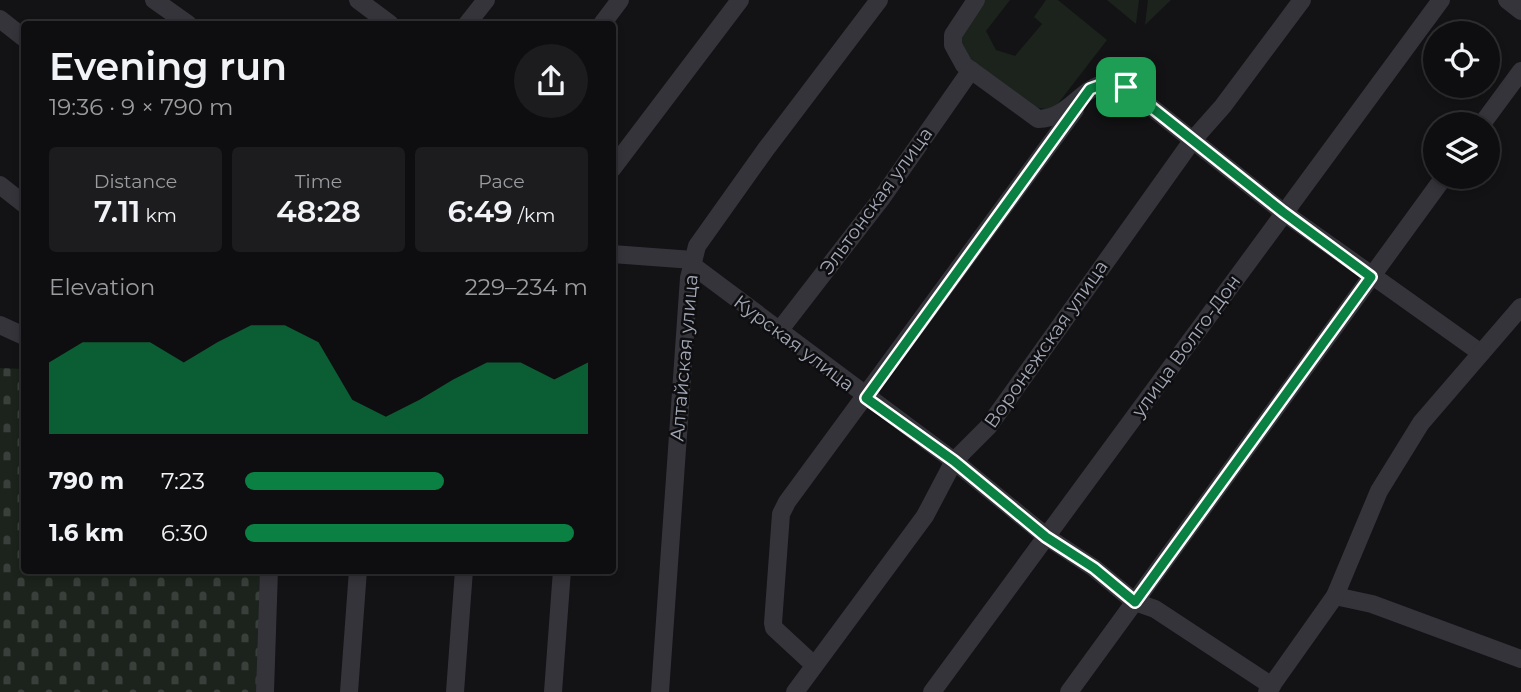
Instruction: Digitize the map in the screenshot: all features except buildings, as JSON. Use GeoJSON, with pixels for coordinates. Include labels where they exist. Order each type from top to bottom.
{"type":"FeatureCollection","features":[{"type":"Feature","properties":{"kind":"street"},"geometry":{"type":"LineString","coordinates":[[155,0],[183,21]]}},
{"type":"Feature","properties":{"kind":"street"},"geometry":{"type":"LineString","coordinates":[[358,0],[386,21]]}},
{"type":"Feature","properties":{"kind":"street"},"geometry":{"type":"LineString","coordinates":[[469,21],[486,0]]}},
{"type":"Feature","properties":{"kind":"street"},"geometry":{"type":"LineString","coordinates":[[604,21],[620,0]]}},
{"type":"Feature","properties":{"kind":"street"},"geometry":{"type":"LineString","coordinates":[[616,164],[740,0]]}},
{"type":"Feature","properties":{"kind":"street","name":"Алтайская улица"},"geometry":{"type":"LineString","coordinates":[[660,692],[693,263],[698,246],[750,170],[879,0]]}},
{"type":"Feature","properties":{"kind":"street"},"geometry":{"type":"LineString","coordinates":[[975,0],[953,34],[958,55],[971,70],[1038,119],[1062,114],[1090,89],[1112,81],[1126,87],[1283,212],[1481,353]]}},
{"type":"Feature","properties":{"kind":"street","name":"Воронежская улица"},"geometry":{"type":"LineString","coordinates":[[795,692],[925,516],[954,461],[988,427],[1192,141],[1223,106],[1302,0]]}},
{"type":"Feature","properties":{"kind":"street","name":"улица Волго-Дон"},"geometry":{"type":"LineString","coordinates":[[932,692],[1441,0]]}},
{"type":"Feature","properties":{"kind":"street"},"geometry":{"type":"LineString","coordinates":[[1507,0],[1521,11]]}},
{"type":"Feature","properties":{"kind":"street"},"geometry":{"type":"LineString","coordinates":[[0,19],[21,36]]}},
{"type":"Feature","properties":{"kind":"street","name":"Эльтонская улица"},"geometry":{"type":"LineString","coordinates":[[779,331],[881,199],[971,70]]}},
{"type":"Feature","properties":{"kind":"street"},"geometry":{"type":"LineString","coordinates":[[1491,112],[1521,71]]}},
{"type":"Feature","properties":{"kind":"street"},"geometry":{"type":"LineString","coordinates":[[814,665],[774,628],[781,514],[787,502],[866,398],[1090,89]]}},
{"type":"Feature","properties":{"kind":"street"},"geometry":{"type":"LineString","coordinates":[[0,185],[21,202]]}},
{"type":"Feature","properties":{"kind":"street"},"geometry":{"type":"LineString","coordinates":[[1069,692],[1435,189]]}},
{"type":"Feature","properties":{"kind":"street"},"geometry":{"type":"LineString","coordinates":[[616,254],[693,263]]}},
{"type":"Feature","properties":{"kind":"street","name":"Курская улица"},"geometry":{"type":"LineString","coordinates":[[693,263],[866,398],[954,461],[1046,537],[1094,568],[1135,602],[1155,609],[1270,689]]}},
{"type":"Feature","properties":{"kind":"street"},"geometry":{"type":"LineString","coordinates":[[1270,689],[1335,596],[1379,491],[1421,423],[1521,307]]}},
{"type":"Feature","properties":{"kind":"street"},"geometry":{"type":"LineString","coordinates":[[0,325],[21,335]]}},
{"type":"Feature","properties":{"kind":"street"},"geometry":{"type":"LineString","coordinates":[[265,692],[270,574]]}},
{"type":"Feature","properties":{"kind":"street"},"geometry":{"type":"LineString","coordinates":[[349,692],[358,574]]}},
{"type":"Feature","properties":{"kind":"street"},"geometry":{"type":"LineString","coordinates":[[455,692],[464,574]]}},
{"type":"Feature","properties":{"kind":"street"},"geometry":{"type":"LineString","coordinates":[[553,692],[562,574]]}},
{"type":"Feature","properties":{"kind":"street"},"geometry":{"type":"LineString","coordinates":[[1335,596],[1371,604],[1521,659]]}},
{"type":"Feature","properties":{"kind":"green space"},"geometry":{"type":"Polygon","coordinates":[[[983,0],[1010,0],[986,31],[996,50],[1015,56],[1042,24],[1034,17],[1046,0],[1058,0],[1107,40],[1053,110],[1032,107],[965,54],[960,42],[965,27],[983,0]]]}},
{"type":"Feature","properties":{"kind":"green space"},"geometry":{"type":"Polygon","coordinates":[[[1107,0],[1139,0],[1136,24],[1107,0]]]}},
{"type":"Feature","properties":{"kind":"green space"},"geometry":{"type":"Polygon","coordinates":[[[1148,0],[1171,0],[1145,25],[1148,0]]]}},
{"type":"Feature","properties":{"kind":"green space"},"geometry":{"type":"Polygon","coordinates":[[[0,368],[21,369],[21,574],[263,574],[258,692],[0,692],[0,368]]]}},
{"type":"Feature","properties":{"kind":"route"},"geometry":{"type":"LineString","coordinates":[[1112,81],[1126,87],[1283,212],[1371,277],[1135,602],[1094,568],[1046,537],[954,461],[866,398],[1090,89],[1112,81]]}}]}
